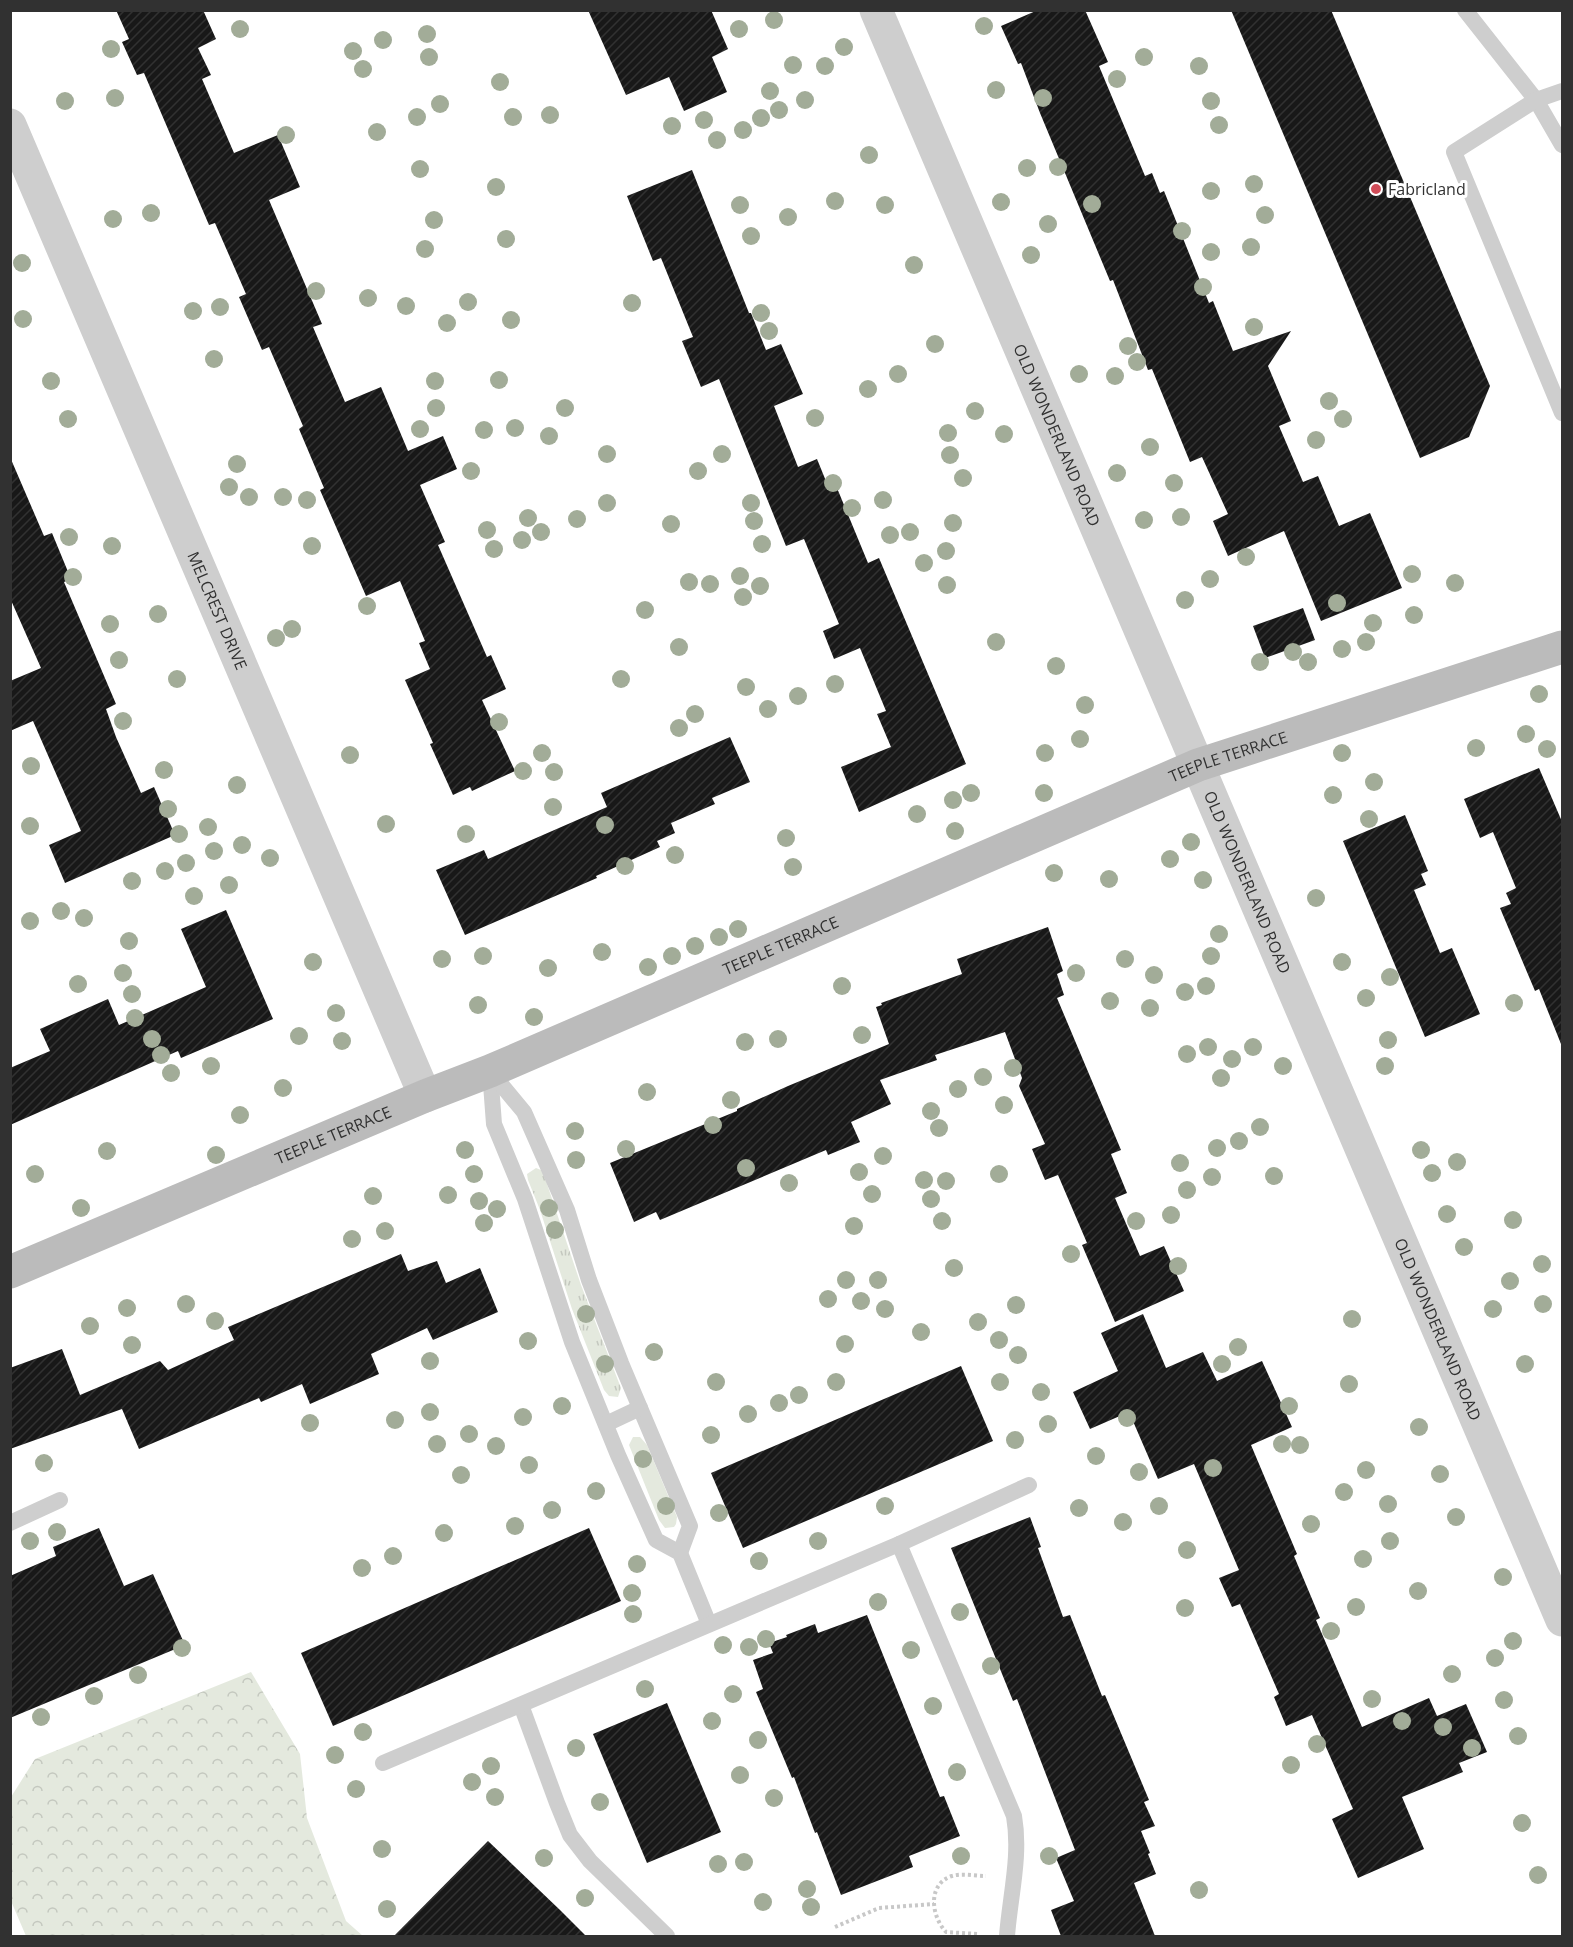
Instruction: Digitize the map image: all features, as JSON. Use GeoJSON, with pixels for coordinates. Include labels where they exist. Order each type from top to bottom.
{"type":"FeatureCollection","features":[{"type":"Feature","properties":{"kind":"street","name":"OLD WONDERLAND ROAD"},"geometry":{"type":"LineString","coordinates":[[876,10],[1563,1620]]}},
{"type":"Feature","properties":{"kind":"street","name":"MELCREST DRIVE"},"geometry":{"type":"LineString","coordinates":[[10,125],[425,1096]]}},
{"type":"Feature","properties":{"kind":"street","name":"TEEPLE TERRACE"},"geometry":{"type":"LineString","coordinates":[[10,1272],[425,1096],[490,1071],[1198,765],[1563,647]]}},
{"type":"Feature","properties":{"kind":"lane"},"geometry":{"type":"LineString","coordinates":[[1465,10],[1536,100],[1563,145]]}},
{"type":"Feature","properties":{"kind":"lane"},"geometry":{"type":"LineString","coordinates":[[1563,91],[1536,100],[1454,152],[1563,413]]}},
{"type":"Feature","properties":{"kind":"lane"},"geometry":{"type":"LineString","coordinates":[[490,1071],[524,1112],[567,1210],[589,1280],[690,1526],[680,1553]]}},
{"type":"Feature","properties":{"kind":"lane"},"geometry":{"type":"LineString","coordinates":[[490,1071],[494,1124],[525,1199],[572,1342],[657,1540],[680,1553],[709,1624]]}},
{"type":"Feature","properties":{"kind":"lane"},"geometry":{"type":"LineString","coordinates":[[606,1424],[640,1408]]}},
{"type":"Feature","properties":{"kind":"lane"},"geometry":{"type":"LineString","coordinates":[[383,1763],[899,1544],[1029,1485]]}},
{"type":"Feature","properties":{"kind":"lane"},"geometry":{"type":"LineString","coordinates":[[10,1523],[60,1500]]}},
{"type":"Feature","properties":{"kind":"lane"},"geometry":{"type":"LineString","coordinates":[[899,1544],[1014,1816],[1017,1851],[1007,1936]]}},
{"type":"Feature","properties":{"kind":"lane"},"geometry":{"type":"LineString","coordinates":[[521,1705],[556,1803],[570,1835],[590,1861],[667,1936]]}},
{"type":"Feature","properties":{"kind":"path"},"geometry":{"type":"LineString","coordinates":[[984,1934],[946,1932],[936,1918],[934,1904],[938,1886],[950,1876],[958,1874],[990,1876]]}},
{"type":"Feature","properties":{"kind":"path"},"geometry":{"type":"LineString","coordinates":[[835,1928],[879,1908],[934,1904]]}},
{"type":"Feature","properties":{"kind":"green space"},"geometry":{"type":"Polygon","coordinates":[[[536,1168],[544,1175],[581,1285],[621,1388],[618,1397],[609,1396],[604,1390],[572,1309],[528,1180],[527,1174],[536,1168]]]}},
{"type":"Feature","properties":{"kind":"green space"},"geometry":{"type":"Polygon","coordinates":[[[633,1437],[640,1437],[647,1445],[677,1517],[674,1527],[665,1528],[659,1520],[629,1445],[633,1437]]]}},
{"type":"Feature","properties":{"kind":"green space"},"geometry":{"type":"Polygon","coordinates":[[[251,1672],[300,1754],[307,1818],[346,1921],[363,1936],[26,1936],[11,1901],[11,1797],[35,1759],[251,1672]]]}},
{"type":"Feature","properties":{"kind":"building"},"geometry":{"type":"Polygon","coordinates":[[[116,10],[203,10],[216,39],[198,48],[211,75],[202,79],[234,153],[278,135],[300,187],[269,200],[322,324],[313,327],[345,402],[381,387],[408,451],[443,436],[457,469],[420,485],[445,542],[438,545],[487,657],[491,655],[506,689],[482,700],[515,771],[472,791],[470,787],[453,795],[405,680],[430,669],[419,643],[425,641],[400,581],[366,596],[320,490],[324,488],[299,429],[303,426],[269,347],[262,350],[239,297],[246,294],[215,223],[209,225],[144,73],[137,75],[122,42],[129,39],[116,10]]]}},
{"type":"Feature","properties":{"kind":"building"},"geometry":{"type":"Polygon","coordinates":[[[588,10],[711,10],[728,49],[712,57],[727,92],[684,111],[669,77],[626,95],[588,10]]]}},
{"type":"Feature","properties":{"kind":"building"},"geometry":{"type":"Polygon","coordinates":[[[1038,10],[1085,10],[1108,62],[1099,66],[1145,176],[1152,173],[1160,193],[1164,191],[1209,303],[1213,301],[1233,351],[1291,331],[1268,366],[1291,421],[1279,426],[1303,482],[1318,476],[1339,526],[1370,513],[1402,588],[1321,621],[1284,531],[1228,556],[1213,521],[1228,514],[1202,457],[1190,462],[1152,369],[1148,370],[1113,280],[1110,281],[1021,63],[1018,64],[1001,26],[1038,10]]]}},
{"type":"Feature","properties":{"kind":"building"},"geometry":{"type":"Polygon","coordinates":[[[1231,10],[1331,10],[1490,386],[1469,437],[1420,458],[1231,10]]]}},
{"type":"Feature","properties":{"kind":"building"},"geometry":{"type":"Polygon","coordinates":[[[692,170],[766,350],[781,344],[803,394],[774,406],[798,467],[817,459],[830,491],[837,488],[868,563],[879,558],[966,764],[859,812],[841,767],[891,747],[877,714],[886,711],[860,648],[834,659],[823,631],[839,624],[804,539],[786,546],[719,379],[701,387],[682,341],[693,337],[661,258],[653,261],[627,196],[692,170]]]}},
{"type":"Feature","properties":{"kind":"building"},"geometry":{"type":"Polygon","coordinates":[[[10,457],[44,536],[52,533],[71,579],[64,582],[116,704],[106,709],[116,737],[141,793],[154,787],[175,835],[65,883],[49,845],[81,831],[33,721],[10,731],[10,681],[41,668],[10,598],[10,457]]]}},
{"type":"Feature","properties":{"kind":"building"},"geometry":{"type":"Polygon","coordinates":[[[1303,608],[1315,640],[1265,658],[1253,626],[1303,608]]]}},
{"type":"Feature","properties":{"kind":"building"},"geometry":{"type":"Polygon","coordinates":[[[730,737],[750,782],[712,798],[715,804],[671,823],[675,833],[657,841],[660,847],[596,876],[597,878],[465,935],[436,870],[484,850],[488,859],[607,807],[601,793],[730,737]]]}},
{"type":"Feature","properties":{"kind":"building"},"geometry":{"type":"Polygon","coordinates":[[[1539,768],[1563,824],[1563,1044],[1561,1044],[1539,989],[1535,991],[1500,908],[1511,904],[1506,893],[1516,888],[1493,832],[1480,838],[1464,799],[1539,768]]]}},
{"type":"Feature","properties":{"kind":"building"},"geometry":{"type":"Polygon","coordinates":[[[1405,815],[1428,871],[1421,874],[1426,885],[1414,890],[1440,953],[1452,948],[1480,1014],[1425,1037],[1343,841],[1405,815]]]}},
{"type":"Feature","properties":{"kind":"building"},"geometry":{"type":"Polygon","coordinates":[[[226,910],[273,1019],[181,1058],[178,1051],[10,1125],[10,1068],[50,1051],[40,1029],[108,999],[119,1025],[206,987],[181,929],[226,910]]]}},
{"type":"Feature","properties":{"kind":"building"},"geometry":{"type":"Polygon","coordinates":[[[1048,927],[1063,971],[1057,974],[1064,995],[1057,998],[1121,1150],[1111,1154],[1127,1193],[1115,1198],[1140,1256],[1164,1246],[1184,1291],[1115,1322],[1082,1245],[1087,1243],[1058,1175],[1045,1180],[1032,1149],[1045,1144],[1019,1086],[1022,1078],[1005,1032],[935,1055],[937,1060],[880,1080],[891,1104],[851,1122],[860,1142],[828,1155],[826,1150],[660,1220],[656,1212],[634,1222],[610,1163],[737,1111],[788,1086],[889,1044],[876,1007],[882,1005],[881,1003],[962,974],[957,959],[1048,927]]]}},
{"type":"Feature","properties":{"kind":"building"},"geometry":{"type":"Polygon","coordinates":[[[401,1254],[408,1271],[437,1261],[446,1283],[480,1268],[498,1312],[433,1340],[427,1328],[371,1354],[379,1374],[310,1404],[302,1384],[261,1402],[259,1398],[139,1449],[122,1409],[10,1449],[10,1368],[62,1349],[80,1395],[160,1361],[168,1370],[234,1340],[228,1327],[401,1254]]]}},
{"type":"Feature","properties":{"kind":"building"},"geometry":{"type":"Polygon","coordinates":[[[1143,1314],[1166,1368],[1203,1352],[1217,1381],[1262,1361],[1292,1427],[1251,1445],[1297,1554],[1294,1556],[1320,1618],[1316,1620],[1362,1727],[1429,1698],[1437,1716],[1466,1704],[1487,1752],[1459,1763],[1463,1772],[1402,1797],[1424,1849],[1358,1878],[1332,1819],[1353,1809],[1312,1715],[1286,1726],[1274,1697],[1279,1694],[1240,1604],[1232,1607],[1219,1578],[1239,1570],[1194,1464],[1158,1479],[1129,1412],[1090,1429],[1073,1392],[1118,1371],[1101,1333],[1143,1314]]]}},
{"type":"Feature","properties":{"kind":"building"},"geometry":{"type":"Polygon","coordinates":[[[961,1366],[993,1441],[743,1548],[711,1473],[961,1366]]]}},
{"type":"Feature","properties":{"kind":"building"},"geometry":{"type":"Polygon","coordinates":[[[1030,1517],[1041,1547],[1038,1548],[1063,1617],[1070,1615],[1102,1696],[1105,1695],[1149,1800],[1144,1802],[1155,1826],[1141,1831],[1156,1874],[1134,1883],[1155,1936],[1061,1936],[1051,1910],[1074,1901],[1056,1858],[1075,1850],[1017,1699],[1013,1701],[951,1548],[1030,1517]]]}},
{"type":"Feature","properties":{"kind":"building"},"geometry":{"type":"Polygon","coordinates":[[[99,1528],[124,1586],[153,1574],[185,1645],[10,1718],[10,1576],[56,1556],[53,1547],[99,1528]]]}},
{"type":"Feature","properties":{"kind":"building"},"geometry":{"type":"Polygon","coordinates":[[[589,1528],[621,1601],[333,1726],[301,1653],[589,1528]]]}},
{"type":"Feature","properties":{"kind":"building"},"geometry":{"type":"Polygon","coordinates":[[[867,1615],[940,1797],[944,1796],[960,1836],[909,1856],[913,1867],[841,1895],[794,1777],[792,1778],[756,1692],[763,1689],[753,1660],[773,1653],[769,1643],[787,1637],[786,1635],[815,1624],[818,1633],[867,1615]]]}},
{"type":"Feature","properties":{"kind":"building"},"geometry":{"type":"Polygon","coordinates":[[[667,1703],[721,1832],[647,1863],[593,1734],[667,1703]]]}},
{"type":"Feature","properties":{"kind":"building"},"geometry":{"type":"Polygon","coordinates":[[[488,1841],[560,1910],[586,1936],[394,1936],[488,1841]]]}},
{"type":"Feature","properties":{"kind":"place","name":"Fabricland"},"geometry":{"type":"Point","coordinates":[1376,189]}}]}
